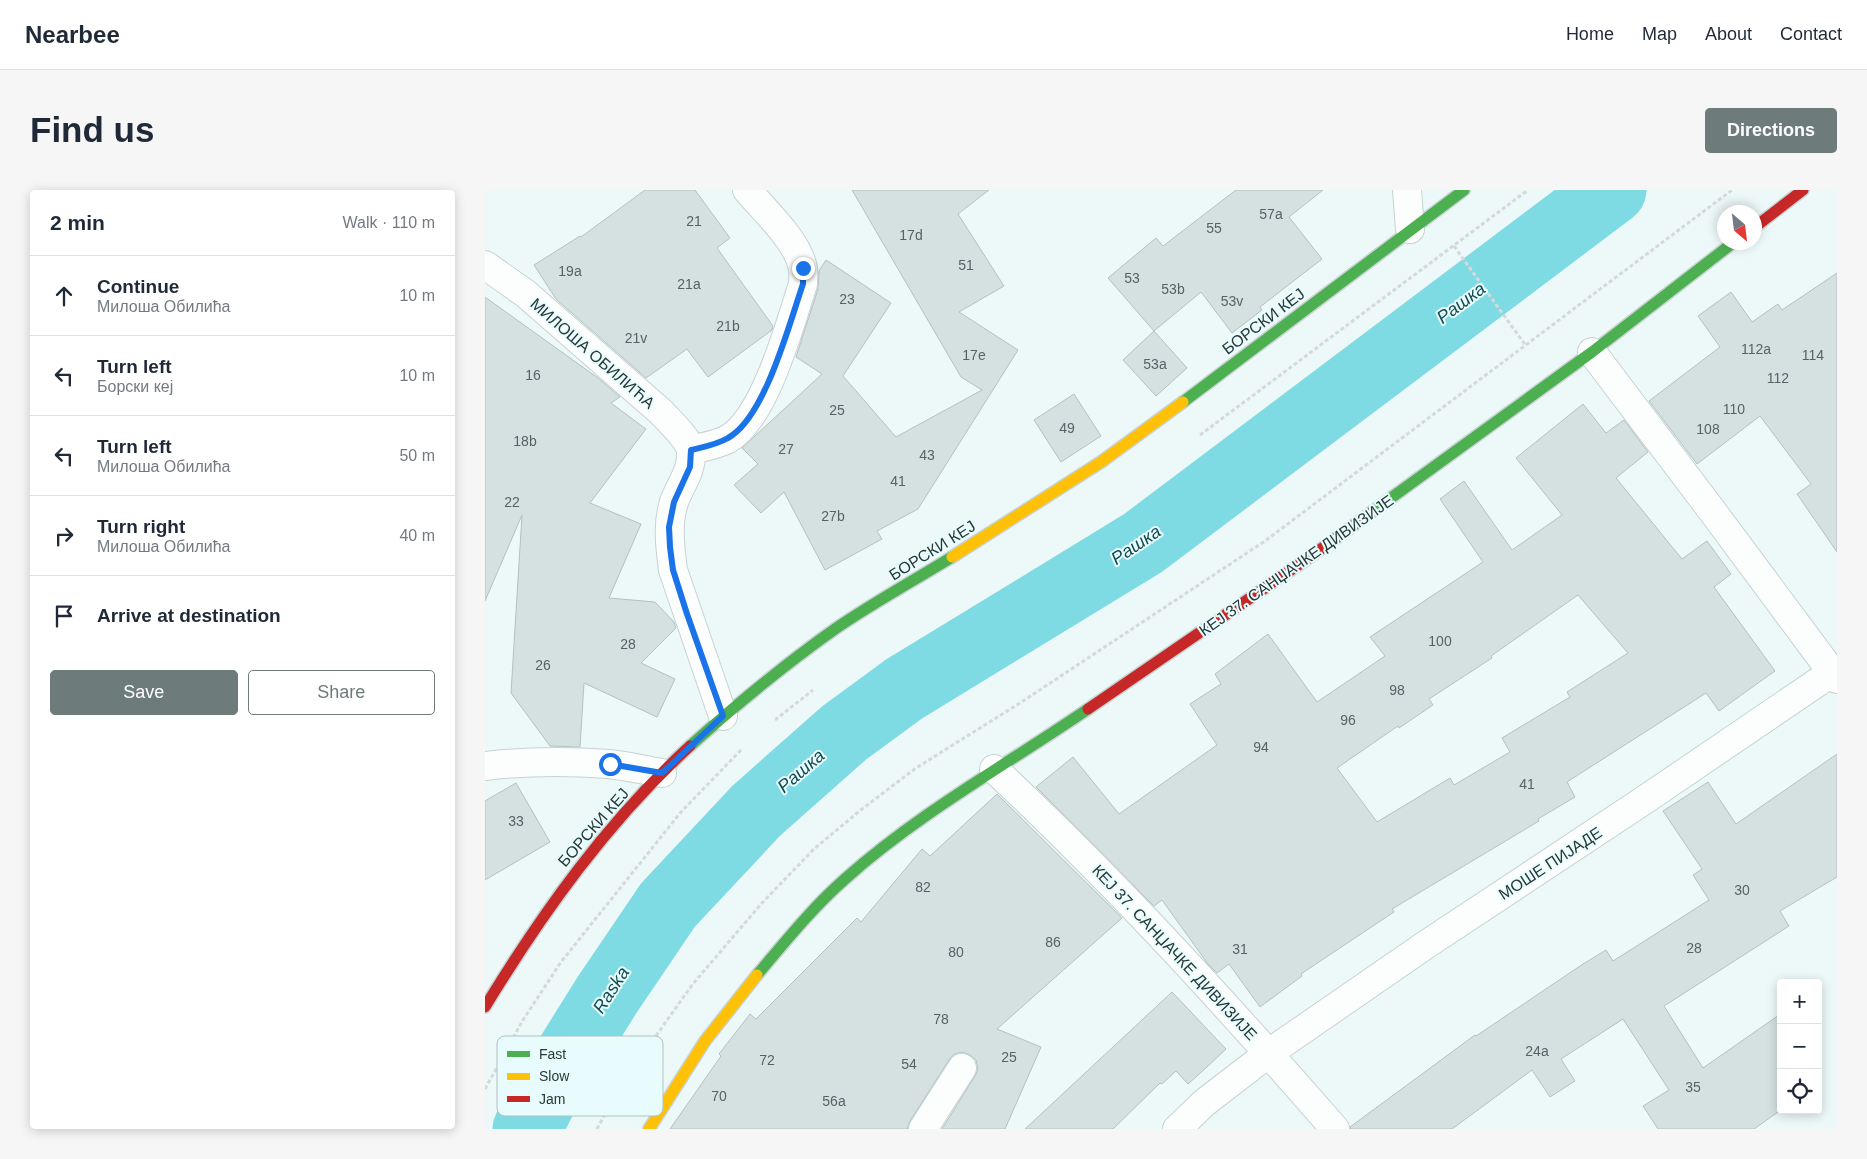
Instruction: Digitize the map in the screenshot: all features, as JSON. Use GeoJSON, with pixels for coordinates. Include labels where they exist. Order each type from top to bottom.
{"type":"FeatureCollection","features":[{"type":"Feature","properties":{"kind":"street"},"geometry":{"type":"LineString","coordinates":[[723,716],[673,570],[669,527],[674,502],[690,467],[691,450],[714,445],[729,438],[742,427],[752,413],[766,388],[803,284],[803,268],[797,253],[787,237],[747,190]]}},
{"type":"Feature","properties":{"kind":"street"},"geometry":{"type":"LineString","coordinates":[[1407,190],[1410,229]]}},
{"type":"Feature","properties":{"kind":"street","name":"БОРСКИ КЕЈ"},"geometry":{"type":"LineString","coordinates":[[485,1007],[525,941],[590,852],[662,773],[723,716],[837,628],[1019,516],[1079,478],[1126,445],[1464,190]]}},
{"type":"Feature","properties":{"kind":"street"},"geometry":{"type":"LineString","coordinates":[[1762,222],[1803,190]]}},
{"type":"Feature","properties":{"kind":"street","name":"КЕЈ 37. САНЏАЧКЕ ДИВИЗИЈЕ"},"geometry":{"type":"LineString","coordinates":[[663,1107],[705,1041],[731,1006],[805,918],[845,879],[883,848],[930,812],[1083,712],[1310,557],[1592,352],[1724,250]]}},
{"type":"Feature","properties":{"kind":"street","name":"МИЛОША ОБИЛИЋА"},"geometry":{"type":"LineString","coordinates":[[485,265],[526,294],[661,412],[675,426],[691,450]]}},
{"type":"Feature","properties":{"kind":"street","name":"МОШЕ ПИЈАДЕ"},"geometry":{"type":"LineString","coordinates":[[1177,1129],[1204,1103],[1269,1054],[1424,946],[1835,674],[1592,352]]}},
{"type":"Feature","properties":{"kind":"street"},"geometry":{"type":"LineString","coordinates":[[485,766],[541,762],[610,764],[662,773]]}},
{"type":"Feature","properties":{"kind":"street","name":"КЕЈ 37. САНЏАЧКЕ ДИВИЗИЈЕ"},"geometry":{"type":"LineString","coordinates":[[994,769],[1053,823],[1138,910],[1269,1054]]}},
{"type":"Feature","properties":{"kind":"street"},"geometry":{"type":"LineString","coordinates":[[1269,1054],[1335,1129]]}},
{"type":"Feature","properties":{"kind":"street"},"geometry":{"type":"LineString","coordinates":[[923,1129],[962,1068]]}},
{"type":"Feature","properties":{"kind":"street","name":"КЕЈ 37. САНЏАЧКЕ ДИВИЗИЈЕ"},"geometry":{"type":"LineString","coordinates":[[649,1129],[657,1116]]}},
{"type":"Feature","properties":{"kind":"path"},"geometry":{"type":"LineString","coordinates":[[1193,440],[1528,190]]}},
{"type":"Feature","properties":{"kind":"path"},"geometry":{"type":"LineString","coordinates":[[1453,246],[1509,320],[1526,346]]}},
{"type":"Feature","properties":{"kind":"path"},"geometry":{"type":"LineString","coordinates":[[770,725],[820,685]]}},
{"type":"Feature","properties":{"kind":"path"},"geometry":{"type":"LineString","coordinates":[[514,1036],[561,962],[681,812],[748,742]]}},
{"type":"Feature","properties":{"kind":"path"},"geometry":{"type":"LineString","coordinates":[[485,1089],[497,1067]]}},
{"type":"Feature","properties":{"kind":"building"},"geometry":{"type":"Polygon","coordinates":[[[645,190],[695,190],[730,238],[717,248],[773,326],[772,330],[708,377],[687,349],[646,378],[556,299],[534,265],[581,237],[645,190]]]}},
{"type":"Feature","properties":{"kind":"building"},"geometry":{"type":"Polygon","coordinates":[[[852,190],[989,190],[958,214],[1004,286],[959,312],[1018,350],[918,509],[877,531],[882,539],[825,570],[784,492],[761,513],[734,485],[758,464],[742,448],[822,374],[796,357],[818,289],[819,271],[826,260],[891,303],[843,376],[896,437],[982,390],[961,377],[852,190]]]}},
{"type":"Feature","properties":{"kind":"building"},"geometry":{"type":"Polygon","coordinates":[[[1236,190],[1323,190],[1289,217],[1322,259],[1260,307],[1262,310],[1232,333],[1201,292],[1154,331],[1108,278],[1156,238],[1163,246],[1236,190]]]}},
{"type":"Feature","properties":{"kind":"building"},"geometry":{"type":"Polygon","coordinates":[[[1837,273],[1837,552],[1797,494],[1811,484],[1760,416],[1697,464],[1649,401],[1720,347],[1698,316],[1731,292],[1752,322],[1778,304],[1782,310],[1837,273]]]}},
{"type":"Feature","properties":{"kind":"building"},"geometry":{"type":"Polygon","coordinates":[[[485,297],[598,378],[620,397],[611,403],[646,429],[590,503],[641,524],[609,598],[655,602],[674,622],[676,628],[641,663],[675,679],[657,717],[584,683],[580,747],[550,746],[511,693],[522,515],[485,601],[485,297]]]}},
{"type":"Feature","properties":{"kind":"building"},"geometry":{"type":"Polygon","coordinates":[[[1154,331],[1187,368],[1156,396],[1123,360],[1154,331]]]}},
{"type":"Feature","properties":{"kind":"building"},"geometry":{"type":"Polygon","coordinates":[[[1074,394],[1101,436],[1061,462],[1034,420],[1074,394]]]}},
{"type":"Feature","properties":{"kind":"building"},"geometry":{"type":"Polygon","coordinates":[[[1583,404],[1606,433],[1624,420],[1648,452],[1616,478],[1682,559],[1707,541],[1731,574],[1714,587],[1775,671],[1719,711],[1706,693],[1567,782],[1575,797],[1538,819],[1539,821],[1392,909],[1394,912],[1301,974],[1302,976],[1260,1007],[1229,964],[1217,973],[1208,964],[1162,900],[1154,906],[1036,787],[1073,757],[1119,814],[1217,745],[1190,704],[1221,684],[1215,674],[1268,634],[1317,702],[1385,656],[1370,637],[1483,562],[1440,499],[1464,481],[1512,550],[1562,515],[1516,458],[1583,404]],[[1578,595],[1491,656],[1492,658],[1429,699],[1433,705],[1399,728],[1398,726],[1337,768],[1377,822],[1450,778],[1454,785],[1510,752],[1502,738],[1570,697],[1567,692],[1628,653],[1578,595]]]}},
{"type":"Feature","properties":{"kind":"building"},"geometry":{"type":"Polygon","coordinates":[[[1837,754],[1837,877],[1780,911],[1789,926],[1664,1006],[1703,1068],[1777,1016],[1777,1113],[1754,1129],[1658,1129],[1643,1106],[1669,1090],[1623,1019],[1561,1059],[1575,1081],[1550,1097],[1532,1070],[1452,1129],[1350,1129],[1350,1127],[1475,1035],[1583,964],[1606,950],[1613,961],[1709,900],[1693,875],[1702,869],[1663,811],[1708,782],[1736,824],[1837,754]]]}},
{"type":"Feature","properties":{"kind":"building"},"geometry":{"type":"Polygon","coordinates":[[[516,783],[550,842],[485,880],[485,801],[516,783]]]}},
{"type":"Feature","properties":{"kind":"building"},"geometry":{"type":"Polygon","coordinates":[[[997,794],[1122,918],[997,1029],[1041,1047],[1005,1129],[942,1129],[978,1069],[976,1060],[962,1052],[954,1054],[949,1060],[910,1121],[907,1129],[670,1129],[721,1056],[719,1054],[750,1014],[756,1019],[857,918],[861,922],[922,849],[930,856],[997,794]]]}},
{"type":"Feature","properties":{"kind":"building"},"geometry":{"type":"Polygon","coordinates":[[[1172,992],[1226,1049],[1207,1067],[1188,1084],[1176,1071],[1162,1084],[1160,1083],[1113,1129],[1025,1129],[1172,992]]]}},
{"type":"Feature","properties":{"kind":"waterway","name":"Рашка"},"geometry":{"type":"LineString","coordinates":[[581,1036],[668,905],[756,811],[844,733],[904,689],[1143,543],[1612,190]]}},
{"type":"Feature","properties":{"kind":"waterway","name":"Рашка"},"geometry":{"type":"LineString","coordinates":[[527,1129],[534,1116]]}},
{"type":"Feature","properties":{"kind":"traffic: fast"},"geometry":{"type":"LineString","coordinates":[[1183,402],[1464,190]]}},
{"type":"Feature","properties":{"kind":"traffic: fast"},"geometry":{"type":"LineString","coordinates":[[1369,514],[1592,352],[1724,250]]}},
{"type":"Feature","properties":{"kind":"traffic: fast"},"geometry":{"type":"LineString","coordinates":[[690,746],[761,685],[835,629],[952,557]]}},
{"type":"Feature","properties":{"kind":"traffic: fast"},"geometry":{"type":"LineString","coordinates":[[757,975],[821,902],[873,855],[963,790],[1088,709]]}},
{"type":"Feature","properties":{"kind":"traffic: slow"},"geometry":{"type":"LineString","coordinates":[[952,557],[1101,462],[1183,402]]}},
{"type":"Feature","properties":{"kind":"traffic: slow"},"geometry":{"type":"LineString","coordinates":[[663,1107],[705,1041],[757,975]]}},
{"type":"Feature","properties":{"kind":"traffic: slow"},"geometry":{"type":"LineString","coordinates":[[649,1129],[657,1116]]}},
{"type":"Feature","properties":{"kind":"traffic: jam"},"geometry":{"type":"LineString","coordinates":[[1762,222],[1803,190]]}},
{"type":"Feature","properties":{"kind":"traffic: jam"},"geometry":{"type":"LineString","coordinates":[[1088,709],[1310,557],[1369,514]]}},
{"type":"Feature","properties":{"kind":"traffic: jam"},"geometry":{"type":"LineString","coordinates":[[485,1007],[554,902],[604,836],[660,775],[690,746]]}},
{"type":"Feature","properties":{"kind":"route"},"geometry":{"type":"LineString","coordinates":[[610,764],[662,773],[723,716],[673,570],[669,527],[674,502],[690,467],[691,450],[714,445],[729,438],[742,427],[766,388],[803,284],[803,268]]}},
{"type":"Feature","properties":{"kind":"water label","name":"Raska"},"geometry":{"type":"Point","coordinates":[611,990]}}]}
